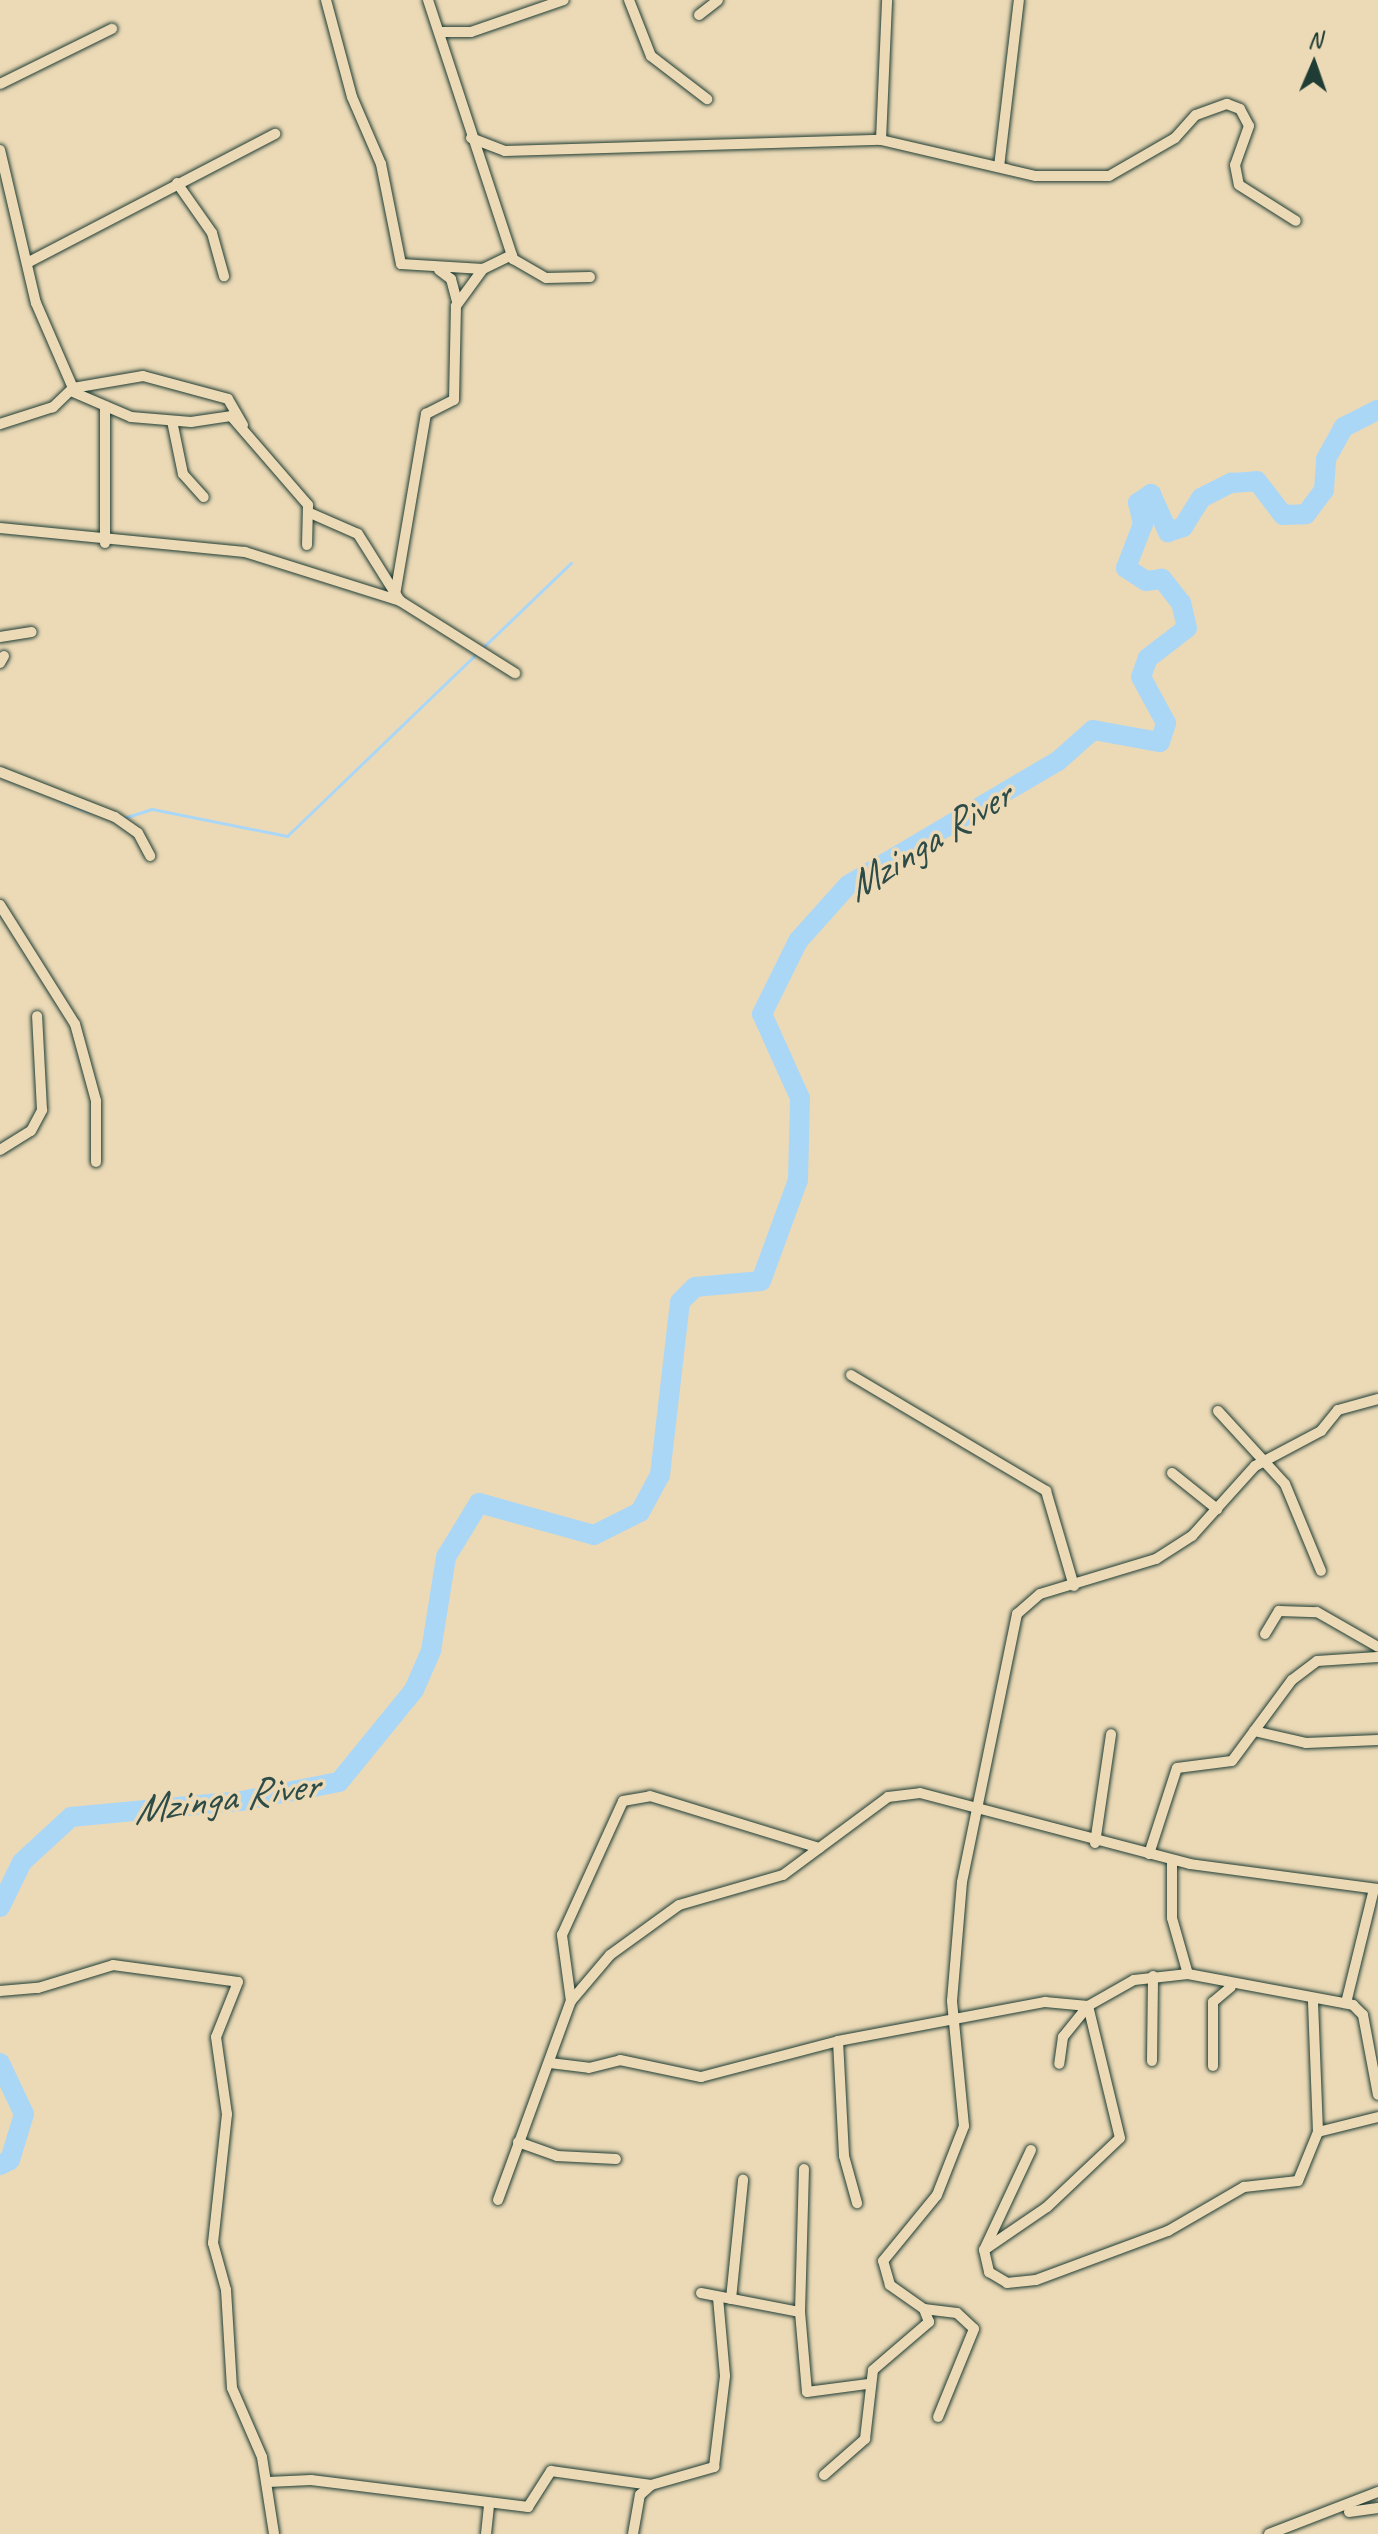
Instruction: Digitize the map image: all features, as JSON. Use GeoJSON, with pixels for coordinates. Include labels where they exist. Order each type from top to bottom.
{"type":"FeatureCollection","features":[{"type":"Feature","properties":{"kind":"street"},"geometry":{"type":"LineString","coordinates":[[326,0],[352,97],[381,164],[401,264],[439,270],[483,269],[512,255]]}},
{"type":"Feature","properties":{"kind":"street"},"geometry":{"type":"LineString","coordinates":[[428,0],[512,255],[546,278],[590,277]]}},
{"type":"Feature","properties":{"kind":"street"},"geometry":{"type":"LineString","coordinates":[[439,32],[471,32],[564,0]]}},
{"type":"Feature","properties":{"kind":"street"},"geometry":{"type":"LineString","coordinates":[[629,0],[651,56],[707,99]]}},
{"type":"Feature","properties":{"kind":"street"},"geometry":{"type":"LineString","coordinates":[[699,15],[718,0]]}},
{"type":"Feature","properties":{"kind":"street"},"geometry":{"type":"LineString","coordinates":[[881,140],[887,0]]}},
{"type":"Feature","properties":{"kind":"street"},"geometry":{"type":"LineString","coordinates":[[999,167],[1019,0]]}},
{"type":"Feature","properties":{"kind":"street"},"geometry":{"type":"LineString","coordinates":[[0,84],[112,29]]}},
{"type":"Feature","properties":{"kind":"street"},"geometry":{"type":"LineString","coordinates":[[471,138],[505,151],[881,140],[1036,176],[1109,176],[1175,138],[1196,115],[1234,106],[1249,126],[1235,165],[1239,185],[1296,221]]}},
{"type":"Feature","properties":{"kind":"street"},"geometry":{"type":"LineString","coordinates":[[27,263],[275,134]]}},
{"type":"Feature","properties":{"kind":"street"},"geometry":{"type":"LineString","coordinates":[[0,150],[6,193],[27,263],[73,390],[105,406],[172,421],[222,413],[245,430]]}},
{"type":"Feature","properties":{"kind":"street"},"geometry":{"type":"LineString","coordinates":[[177,183],[212,233],[224,276]]}},
{"type":"Feature","properties":{"kind":"street"},"geometry":{"type":"LineString","coordinates":[[457,301],[483,269]]}},
{"type":"Feature","properties":{"kind":"street"},"geometry":{"type":"LineString","coordinates":[[398,598],[426,414],[454,400],[457,301],[451,279],[439,270]]}},
{"type":"Feature","properties":{"kind":"street"},"geometry":{"type":"LineString","coordinates":[[0,424],[73,390],[143,376],[228,399],[245,430],[310,513],[358,534],[398,598]]}},
{"type":"Feature","properties":{"kind":"street"},"geometry":{"type":"LineString","coordinates":[[105,406],[105,543]]}},
{"type":"Feature","properties":{"kind":"street"},"geometry":{"type":"LineString","coordinates":[[172,421],[183,474],[204,497]]}},
{"type":"Feature","properties":{"kind":"street"},"geometry":{"type":"LineString","coordinates":[[307,545],[310,513]]}},
{"type":"Feature","properties":{"kind":"street"},"geometry":{"type":"LineString","coordinates":[[0,528],[30,525],[105,543],[245,552],[398,598],[515,673]]}},
{"type":"Feature","properties":{"kind":"street"},"geometry":{"type":"LineString","coordinates":[[0,637],[32,632]]}},
{"type":"Feature","properties":{"kind":"street"},"geometry":{"type":"LineString","coordinates":[[0,772],[63,803],[115,817],[138,833],[150,856]]}},
{"type":"Feature","properties":{"kind":"street"},"geometry":{"type":"LineString","coordinates":[[0,905],[75,1024],[96,1101],[96,1162]]}},
{"type":"Feature","properties":{"kind":"street"},"geometry":{"type":"LineString","coordinates":[[0,1150],[31,1131],[42,1110],[37,1016]]}},
{"type":"Feature","properties":{"kind":"street"},"geometry":{"type":"LineString","coordinates":[[851,1375],[1046,1491],[1074,1586]]}},
{"type":"Feature","properties":{"kind":"street"},"geometry":{"type":"LineString","coordinates":[[938,2417],[974,2329],[957,2313],[924,2309],[890,2285],[883,2261],[932,2203],[954,2163],[966,2108],[953,2023],[962,1882],[981,1812],[1012,1625],[1030,1599],[1156,1559],[1217,1509],[1266,1458],[1321,1431],[1338,1410],[1378,1399]]}},
{"type":"Feature","properties":{"kind":"street"},"geometry":{"type":"LineString","coordinates":[[1218,1411],[1266,1458],[1294,1499],[1321,1571]]}},
{"type":"Feature","properties":{"kind":"street"},"geometry":{"type":"LineString","coordinates":[[1172,1473],[1217,1509]]}},
{"type":"Feature","properties":{"kind":"street"},"geometry":{"type":"LineString","coordinates":[[1265,1634],[1279,1611],[1317,1612],[1378,1647]]}},
{"type":"Feature","properties":{"kind":"street"},"geometry":{"type":"LineString","coordinates":[[1149,1854],[1170,1774],[1232,1761],[1292,1680],[1317,1661],[1378,1657]]}},
{"type":"Feature","properties":{"kind":"street"},"geometry":{"type":"LineString","coordinates":[[1254,1731],[1328,1744],[1378,1740]]}},
{"type":"Feature","properties":{"kind":"street"},"geometry":{"type":"LineString","coordinates":[[1095,1843],[1111,1734]]}},
{"type":"Feature","properties":{"kind":"street"},"geometry":{"type":"LineString","coordinates":[[498,2200],[571,2001],[610,1955],[679,1905],[783,1875],[880,1801],[901,1794],[936,1796],[981,1812],[1095,1843],[1172,1860],[1376,1889],[1346,2003]]}},
{"type":"Feature","properties":{"kind":"street"},"geometry":{"type":"LineString","coordinates":[[571,2001],[562,1935],[623,1801],[650,1796],[819,1848]]}},
{"type":"Feature","properties":{"kind":"street"},"geometry":{"type":"LineString","coordinates":[[1172,1860],[1172,1918],[1188,1974]]}},
{"type":"Feature","properties":{"kind":"street"},"geometry":{"type":"LineString","coordinates":[[0,1991],[38,1988],[113,1965],[238,1982],[216,2037],[227,2114],[213,2243],[226,2290],[232,2388],[268,2482],[274,2534]]}},
{"type":"Feature","properties":{"kind":"street"},"geometry":{"type":"LineString","coordinates":[[1059,2064],[1063,2037],[1088,2006],[1116,1986],[1153,1976],[1188,1974],[1231,1987],[1313,2001],[1346,2003],[1363,2015],[1378,2095]]}},
{"type":"Feature","properties":{"kind":"street"},"geometry":{"type":"LineString","coordinates":[[1152,2061],[1153,1976]]}},
{"type":"Feature","properties":{"kind":"street"},"geometry":{"type":"LineString","coordinates":[[1213,2066],[1213,2002],[1231,1987]]}},
{"type":"Feature","properties":{"kind":"street"},"geometry":{"type":"LineString","coordinates":[[1031,2150],[984,2250],[996,2280],[1036,2280],[1168,2231],[1244,2187],[1298,2181],[1318,2132],[1313,2001]]}},
{"type":"Feature","properties":{"kind":"street"},"geometry":{"type":"LineString","coordinates":[[550,2063],[589,2068],[620,2060],[701,2077],[838,2041],[953,2023],[1045,2002],[1088,2006]]}},
{"type":"Feature","properties":{"kind":"street"},"geometry":{"type":"LineString","coordinates":[[984,2250],[1047,2207],[1120,2138],[1088,2006]]}},
{"type":"Feature","properties":{"kind":"street"},"geometry":{"type":"LineString","coordinates":[[838,2041],[844,2156],[857,2203]]}},
{"type":"Feature","properties":{"kind":"street"},"geometry":{"type":"LineString","coordinates":[[1318,2132],[1378,2117]]}},
{"type":"Feature","properties":{"kind":"street"},"geometry":{"type":"LineString","coordinates":[[518,2142],[557,2156],[616,2159]]}},
{"type":"Feature","properties":{"kind":"street"},"geometry":{"type":"LineString","coordinates":[[804,2169],[800,2312],[807,2392],[868,2384]]}},
{"type":"Feature","properties":{"kind":"street"},"geometry":{"type":"LineString","coordinates":[[731,2299],[743,2180]]}},
{"type":"Feature","properties":{"kind":"street"},"geometry":{"type":"LineString","coordinates":[[701,2293],[800,2312]]}},
{"type":"Feature","properties":{"kind":"street"},"geometry":{"type":"LineString","coordinates":[[268,2482],[327,2481],[489,2505],[536,2503],[551,2471],[651,2485],[714,2467],[725,2376],[718,2297]]}},
{"type":"Feature","properties":{"kind":"street"},"geometry":{"type":"LineString","coordinates":[[824,2475],[865,2439],[868,2384],[880,2361],[928,2326],[924,2309]]}},
{"type":"Feature","properties":{"kind":"street"},"geometry":{"type":"LineString","coordinates":[[633,2534],[640,2495],[651,2485]]}},
{"type":"Feature","properties":{"kind":"street"},"geometry":{"type":"LineString","coordinates":[[1269,2534],[1285,2532],[1378,2492]]}},
{"type":"Feature","properties":{"kind":"street"},"geometry":{"type":"LineString","coordinates":[[486,2534],[489,2505]]}},
{"type":"Feature","properties":{"kind":"street"},"geometry":{"type":"LineString","coordinates":[[1323,2516],[1378,2508]]}},
{"type":"Feature","properties":{"kind":"waterway","name":"Mzinga River"},"geometry":{"type":"LineString","coordinates":[[0,1907],[22,1862],[71,1817],[241,1801],[339,1782],[414,1690],[431,1651],[446,1557],[479,1503],[594,1535],[640,1512],[660,1475],[680,1302],[695,1287],[761,1281],[798,1180],[800,1098],[762,1014],[798,941],[848,885],[1058,761],[1093,730],[1160,742],[1166,723],[1141,677],[1148,658],[1187,628],[1181,603],[1162,579],[1146,581],[1126,568],[1143,524],[1138,503],[1151,494],[1168,532],[1183,527],[1201,498],[1231,483],[1257,481],[1283,515],[1306,514],[1324,490],[1326,459],[1344,427],[1378,410]]}},
{"type":"Feature","properties":{"kind":"waterway"},"geometry":{"type":"LineString","coordinates":[[124,818],[152,809],[287,836],[571,563]]}},
{"type":"Feature","properties":{"kind":"waterway"},"geometry":{"type":"LineString","coordinates":[[60,800],[89,812]]}},
{"type":"Feature","properties":{"kind":"waterway","name":"Mzinga River"},"geometry":{"type":"LineString","coordinates":[[0,2063],[24,2114],[10,2160],[0,2165]]}}]}
